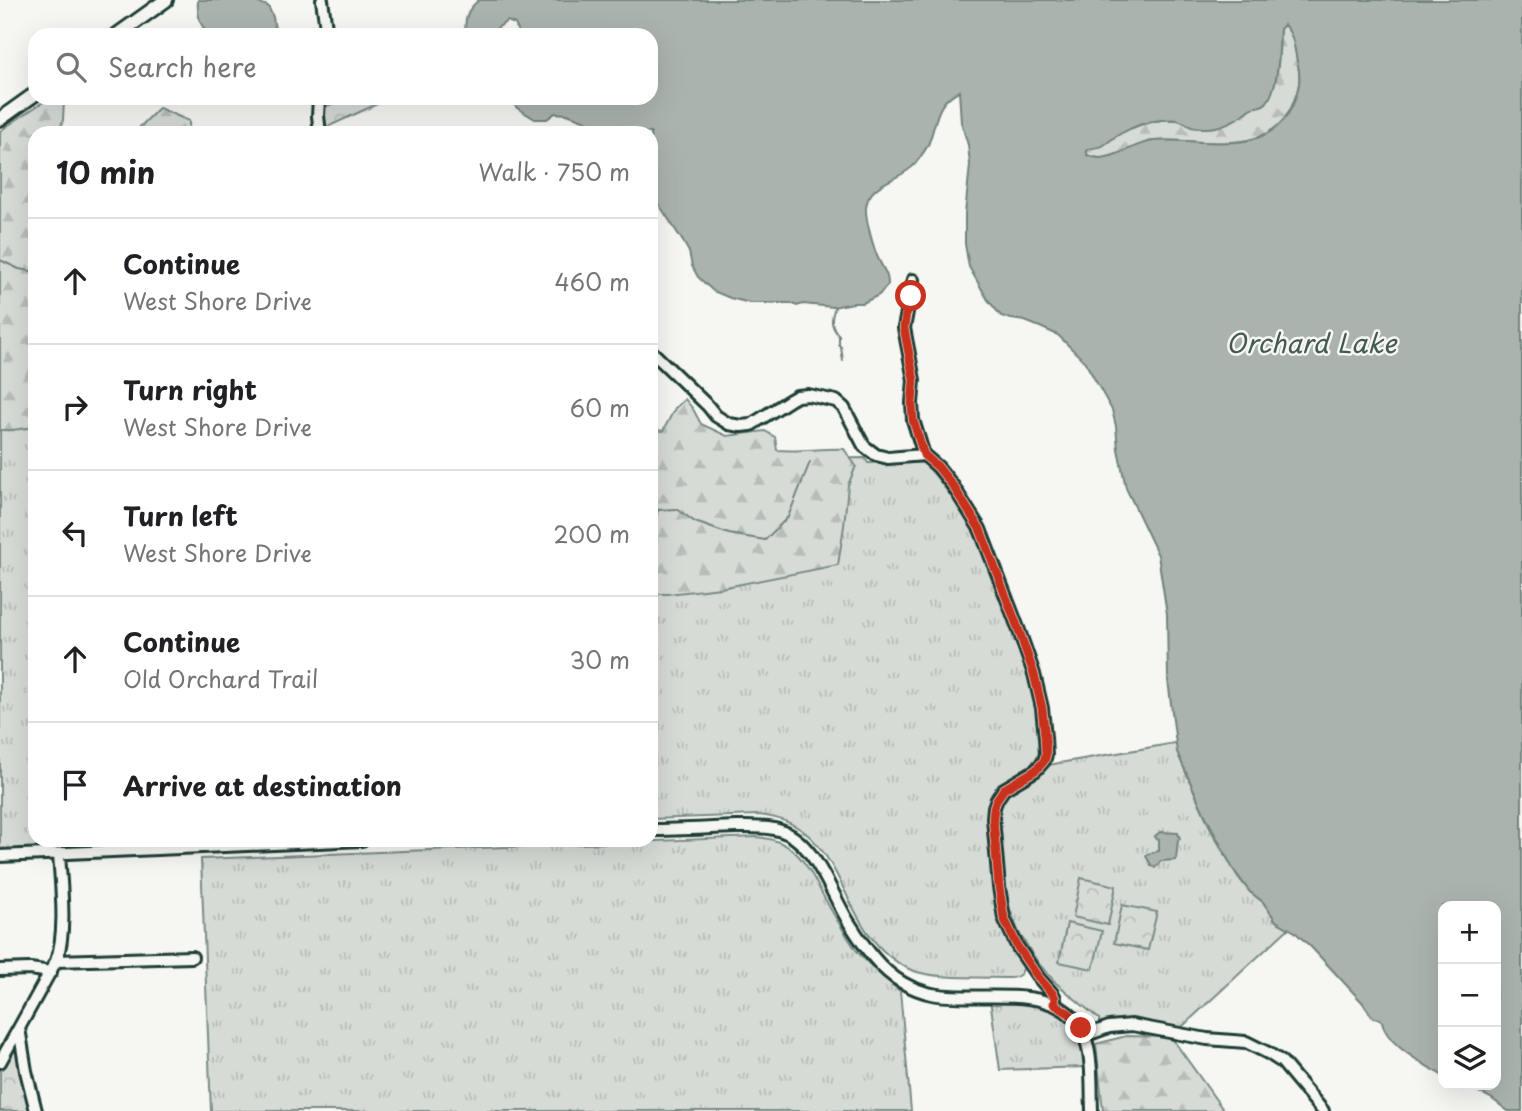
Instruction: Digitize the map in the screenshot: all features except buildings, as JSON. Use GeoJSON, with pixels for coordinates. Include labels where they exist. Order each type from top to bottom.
{"type":"FeatureCollection","features":[{"type":"Feature","properties":{"kind":"main road"},"geometry":{"type":"LineString","coordinates":[[127,28],[166,0]]}},
{"type":"Feature","properties":{"kind":"main road"},"geometry":{"type":"LineString","coordinates":[[0,119],[28,99]]}},
{"type":"Feature","properties":{"kind":"street"},"geometry":{"type":"LineString","coordinates":[[322,0],[326,28]]}},
{"type":"Feature","properties":{"kind":"street"},"geometry":{"type":"LineString","coordinates":[[319,105],[319,126]]}},
{"type":"Feature","properties":{"kind":"street"},"geometry":{"type":"LineString","coordinates":[[913,280],[904,328],[914,380],[913,420],[924,455],[953,486],[980,529],[1034,674],[1042,708],[1046,755],[1044,761],[1036,770],[1004,789],[997,799],[993,818],[1004,918],[1017,946],[1053,994],[1054,1004]]}},
{"type":"Feature","properties":{"kind":"street"},"geometry":{"type":"LineString","coordinates":[[658,358],[716,416],[729,424],[751,425],[797,396],[808,395],[836,401],[844,408],[864,446],[876,455],[924,455]]}},
{"type":"Feature","properties":{"kind":"street"},"geometry":{"type":"LineString","coordinates":[[658,830],[744,827],[780,830],[809,851],[849,924],[879,965],[901,982],[921,992],[941,996],[1029,998],[1054,1004],[1070,1014],[1084,1036],[1089,1058],[1092,1111]]}},
{"type":"Feature","properties":{"kind":"street"},"geometry":{"type":"LineString","coordinates":[[0,856],[211,847]]}},
{"type":"Feature","properties":{"kind":"street"},"geometry":{"type":"LineString","coordinates":[[0,1062],[53,967],[61,944],[60,854]]}},
{"type":"Feature","properties":{"kind":"street"},"geometry":{"type":"LineString","coordinates":[[0,970],[192,957]]}},
{"type":"Feature","properties":{"kind":"street"},"geometry":{"type":"LineString","coordinates":[[1029,998],[1038,977]]}},
{"type":"Feature","properties":{"kind":"street"},"geometry":{"type":"LineString","coordinates":[[1084,1036],[1109,1027],[1132,1025],[1207,1039],[1246,1042],[1282,1062],[1323,1111]]}},
{"type":"Feature","properties":{"kind":"street"},"geometry":{"type":"LineString","coordinates":[[19,1028],[36,1111]]}},
{"type":"Feature","properties":{"kind":"green space"},"geometry":{"type":"Polygon","coordinates":[[[1284,25],[1294,44],[1299,83],[1294,101],[1283,120],[1269,132],[1252,139],[1233,142],[1154,141],[1103,158],[1087,155],[1087,150],[1101,146],[1120,133],[1140,125],[1161,120],[1180,120],[1197,128],[1226,123],[1253,107],[1266,103],[1274,86],[1280,28],[1284,25]]]}},
{"type":"Feature","properties":{"kind":"green space"},"geometry":{"type":"Polygon","coordinates":[[[39,105],[64,105],[61,126],[28,126],[28,428],[12,430],[0,430],[0,131],[39,105]]]}},
{"type":"Feature","properties":{"kind":"green space"},"geometry":{"type":"Polygon","coordinates":[[[330,105],[375,105],[329,126],[323,126],[322,108],[330,105]]]}},
{"type":"Feature","properties":{"kind":"green space"},"geometry":{"type":"Polygon","coordinates":[[[159,108],[189,121],[189,126],[141,126],[159,108]]]}},
{"type":"Feature","properties":{"kind":"green space"},"geometry":{"type":"Polygon","coordinates":[[[28,369],[28,847],[200,848],[0,854],[0,371],[28,369]]]}},
{"type":"Feature","properties":{"kind":"green space"},"geometry":{"type":"Polygon","coordinates":[[[685,399],[701,424],[727,436],[765,431],[775,437],[777,450],[844,449],[856,466],[848,485],[838,565],[721,588],[658,594],[658,430],[663,431],[675,408],[685,399]]]}},
{"type":"Feature","properties":{"kind":"green space"},"geometry":{"type":"Polygon","coordinates":[[[865,458],[868,463],[924,462],[950,495],[968,522],[984,554],[1032,684],[1039,715],[1039,753],[1030,765],[1004,782],[993,794],[988,815],[991,877],[996,904],[1024,966],[1020,975],[1014,978],[958,977],[931,975],[909,969],[884,952],[866,930],[827,857],[810,837],[788,822],[757,815],[658,819],[658,461],[865,458]]]}},
{"type":"Feature","properties":{"kind":"green space"},"geometry":{"type":"Polygon","coordinates":[[[1176,743],[1212,832],[1238,877],[1250,892],[1263,902],[1276,921],[1289,928],[1171,1037],[1163,1033],[1099,1026],[1099,1019],[1056,983],[1039,964],[1019,933],[1005,896],[1001,877],[998,819],[1006,794],[1048,765],[1176,743]]]}},
{"type":"Feature","properties":{"kind":"green space"},"geometry":{"type":"Polygon","coordinates":[[[756,837],[782,843],[800,857],[856,950],[900,991],[911,1111],[211,1111],[201,859],[504,847],[658,847],[658,841],[756,837]]]}},
{"type":"Feature","properties":{"kind":"green space"},"geometry":{"type":"Polygon","coordinates":[[[1081,878],[1116,886],[1108,925],[1073,917],[1081,878]]]}},
{"type":"Feature","properties":{"kind":"green space"},"geometry":{"type":"Polygon","coordinates":[[[1122,905],[1157,912],[1148,950],[1114,943],[1122,905]]]}},
{"type":"Feature","properties":{"kind":"green space"},"geometry":{"type":"Polygon","coordinates":[[[1067,923],[1102,931],[1093,969],[1059,962],[1067,923]]]}},
{"type":"Feature","properties":{"kind":"green space"},"geometry":{"type":"Polygon","coordinates":[[[990,999],[1044,1002],[1082,1030],[1085,1067],[1000,1070],[990,999]]]}},
{"type":"Feature","properties":{"kind":"green space"},"geometry":{"type":"Polygon","coordinates":[[[1126,1036],[1171,1037],[1224,1111],[1103,1111],[1096,1044],[1126,1036]]]}},
{"type":"Feature","properties":{"kind":"green space"},"geometry":{"type":"Polygon","coordinates":[[[13,1043],[18,1044],[31,1111],[0,1111],[0,1068],[13,1043]]]}},
{"type":"Feature","properties":{"kind":"water"},"geometry":{"type":"Polygon","coordinates":[[[198,0],[249,0],[268,6],[275,28],[204,28],[198,0]]]}},
{"type":"Feature","properties":{"kind":"water","name":"Orchard Lake"},"geometry":{"type":"Polygon","coordinates":[[[479,0],[1522,0],[1522,1111],[1508,1111],[1475,1090],[1501,1090],[1501,901],[1438,901],[1438,1073],[1398,1046],[1390,1038],[1382,1021],[1373,1018],[1362,1002],[1312,948],[1295,932],[1276,921],[1233,869],[1177,752],[1168,680],[1167,614],[1158,555],[1126,488],[1112,410],[1085,362],[1058,335],[1025,321],[1001,316],[988,300],[969,267],[965,244],[965,214],[970,165],[968,145],[961,122],[959,91],[941,107],[928,145],[916,163],[903,174],[879,187],[868,199],[866,213],[870,234],[888,281],[888,285],[879,295],[863,303],[833,307],[750,303],[713,291],[698,277],[689,252],[658,203],[658,126],[592,126],[567,114],[555,113],[547,119],[535,119],[515,105],[658,105],[658,28],[517,28],[515,24],[507,21],[497,28],[465,28],[467,16],[479,0]],[[1284,25],[1280,29],[1274,88],[1264,105],[1252,108],[1221,126],[1209,128],[1199,128],[1174,120],[1145,123],[1125,131],[1102,146],[1087,150],[1087,155],[1103,158],[1154,141],[1233,142],[1252,139],[1269,132],[1283,120],[1294,102],[1298,88],[1298,65],[1292,38],[1284,25]]]}},
{"type":"Feature","properties":{"kind":"water"},"geometry":{"type":"Polygon","coordinates":[[[1160,832],[1178,833],[1180,839],[1176,860],[1161,861],[1155,868],[1146,856],[1159,851],[1159,840],[1155,836],[1160,832]]]}},
{"type":"Feature","properties":{"kind":"waterway"},"geometry":{"type":"LineString","coordinates":[[0,260],[28,271]]}},
{"type":"Feature","properties":{"kind":"waterway"},"geometry":{"type":"LineString","coordinates":[[835,307],[832,323],[839,336],[843,361]]}},
{"type":"Feature","properties":{"kind":"waterway"},"geometry":{"type":"LineString","coordinates":[[658,510],[677,509],[695,522],[729,534],[765,540],[788,517],[810,462]]}},
{"type":"Feature","properties":{"kind":"route"},"geometry":{"type":"LineString","coordinates":[[911,296],[904,328],[914,380],[913,420],[924,455],[953,486],[980,529],[1034,674],[1042,708],[1046,755],[1044,761],[1036,770],[1004,789],[994,807],[995,852],[1004,918],[1017,946],[1053,994],[1054,1004],[1070,1014],[1081,1028]]}}]}
